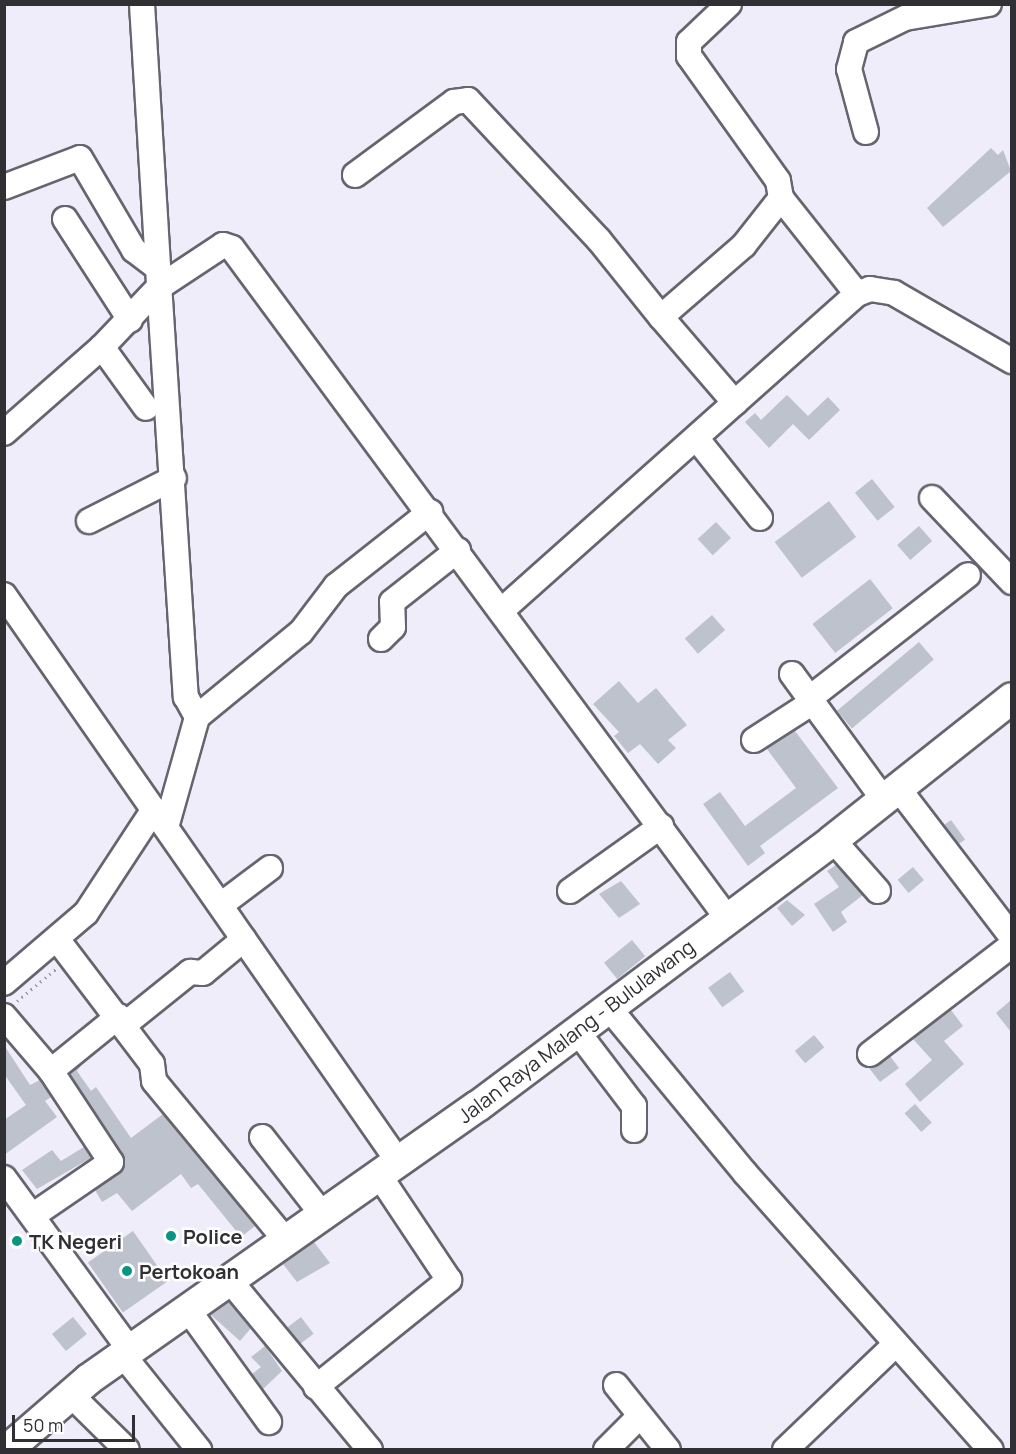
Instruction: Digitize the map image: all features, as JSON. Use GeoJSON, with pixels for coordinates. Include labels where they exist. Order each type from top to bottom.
{"type":"FeatureCollection","features":[{"type":"Feature","properties":{"kind":"main road","name":"Jalan Raya Malang - Bululawang"},"geometry":{"type":"LineString","coordinates":[[7,1449],[127,1352],[231,1282],[609,1008],[833,840],[1011,698]]}},
{"type":"Feature","properties":{"kind":"street"},"geometry":{"type":"LineString","coordinates":[[142,4],[158,278],[174,478],[186,696],[197,717]]}},
{"type":"Feature","properties":{"kind":"street"},"geometry":{"type":"LineString","coordinates":[[729,4],[690,42],[689,56],[778,180],[781,198],[857,294]]}},
{"type":"Feature","properties":{"kind":"street"},"geometry":{"type":"LineString","coordinates":[[866,132],[850,76],[850,54],[856,42],[905,18],[989,4]]}},
{"type":"Feature","properties":{"kind":"street"},"geometry":{"type":"LineString","coordinates":[[355,175],[454,102],[468,100],[599,240],[735,403]]}},
{"type":"Feature","properties":{"kind":"street"},"geometry":{"type":"LineString","coordinates":[[4,186],[80,158],[134,250],[158,278]]}},
{"type":"Feature","properties":{"kind":"street"},"geometry":{"type":"LineString","coordinates":[[661,317],[744,245],[781,198]]}},
{"type":"Feature","properties":{"kind":"street"},"geometry":{"type":"LineString","coordinates":[[64,219],[130,320]]}},
{"type":"Feature","properties":{"kind":"street"},"geometry":{"type":"LineString","coordinates":[[4,433],[130,320],[158,278],[223,245],[232,248],[430,512],[727,918]]}},
{"type":"Feature","properties":{"kind":"street"},"geometry":{"type":"LineString","coordinates":[[501,610],[697,439],[857,294],[870,289],[894,292],[1011,361]]}},
{"type":"Feature","properties":{"kind":"street"},"geometry":{"type":"LineString","coordinates":[[102,347],[146,408]]}},
{"type":"Feature","properties":{"kind":"street"},"geometry":{"type":"LineString","coordinates":[[697,439],[760,518]]}},
{"type":"Feature","properties":{"kind":"street"},"geometry":{"type":"LineString","coordinates":[[89,521],[174,478]]}},
{"type":"Feature","properties":{"kind":"street"},"geometry":{"type":"LineString","coordinates":[[932,498],[1011,582]]}},
{"type":"Feature","properties":{"kind":"street"},"geometry":{"type":"LineString","coordinates":[[35,1214],[111,1162],[7,1001],[64,947],[161,816],[197,717],[302,632],[336,586],[430,512]]}},
{"type":"Feature","properties":{"kind":"street"},"geometry":{"type":"LineString","coordinates":[[381,639],[393,627],[392,602],[458,550]]}},
{"type":"Feature","properties":{"kind":"street"},"geometry":{"type":"LineString","coordinates":[[754,740],[812,700],[968,575]]}},
{"type":"Feature","properties":{"kind":"street"},"geometry":{"type":"LineString","coordinates":[[4,596],[222,904],[388,1168],[449,1281],[316,1387]]}},
{"type":"Feature","properties":{"kind":"street"},"geometry":{"type":"LineString","coordinates":[[792,674],[1011,937]]}},
{"type":"Feature","properties":{"kind":"street"},"geometry":{"type":"LineString","coordinates":[[570,891],[661,826]]}},
{"type":"Feature","properties":{"kind":"street"},"geometry":{"type":"LineString","coordinates":[[833,840],[878,891]]}},
{"type":"Feature","properties":{"kind":"street"},"geometry":{"type":"LineString","coordinates":[[222,904],[270,868]]}},
{"type":"Feature","properties":{"kind":"street"},"geometry":{"type":"LineString","coordinates":[[51,1071],[190,972],[203,973],[244,939]]}},
{"type":"Feature","properties":{"kind":"street"},"geometry":{"type":"LineString","coordinates":[[870,1054],[1011,945]]}},
{"type":"Feature","properties":{"kind":"street"},"geometry":{"type":"LineString","coordinates":[[64,947],[122,1021],[152,1064],[154,1081],[286,1242]]}},
{"type":"Feature","properties":{"kind":"street"},"geometry":{"type":"LineString","coordinates":[[609,1008],[896,1344],[991,1449]]}},
{"type":"Feature","properties":{"kind":"street"},"geometry":{"type":"LineString","coordinates":[[577,1031],[634,1106],[634,1130]]}},
{"type":"Feature","properties":{"kind":"street"},"geometry":{"type":"LineString","coordinates":[[262,1137],[323,1215]]}},
{"type":"Feature","properties":{"kind":"street"},"geometry":{"type":"LineString","coordinates":[[6,1182],[35,1214],[127,1352],[199,1449]]}},
{"type":"Feature","properties":{"kind":"street"},"geometry":{"type":"LineString","coordinates":[[231,1282],[316,1387],[370,1449]]}},
{"type":"Feature","properties":{"kind":"street"},"geometry":{"type":"LineString","coordinates":[[189,1311],[269,1422]]}},
{"type":"Feature","properties":{"kind":"street"},"geometry":{"type":"LineString","coordinates":[[785,1449],[896,1344]]}},
{"type":"Feature","properties":{"kind":"street"},"geometry":{"type":"LineString","coordinates":[[616,1384],[668,1449]]}},
{"type":"Feature","properties":{"kind":"street"},"geometry":{"type":"LineString","coordinates":[[71,1395],[127,1449]]}},
{"type":"Feature","properties":{"kind":"street"},"geometry":{"type":"LineString","coordinates":[[606,1449],[640,1416]]}},
{"type":"Feature","properties":{"kind":"path"},"geometry":{"type":"LineString","coordinates":[[7,1001],[64,947]]}},
{"type":"Feature","properties":{"kind":"building"},"geometry":{"type":"Polygon","coordinates":[[[991,148],[998,155],[1003,150],[1011,171],[943,227],[927,208],[991,148]]]}},
{"type":"Feature","properties":{"kind":"building"},"geometry":{"type":"Polygon","coordinates":[[[787,395],[808,416],[828,397],[840,410],[809,440],[793,424],[769,448],[745,422],[755,413],[761,420],[787,395]]]}},
{"type":"Feature","properties":{"kind":"building"},"geometry":{"type":"Polygon","coordinates":[[[872,479],[895,507],[878,521],[855,493],[872,479]]]}},
{"type":"Feature","properties":{"kind":"building"},"geometry":{"type":"Polygon","coordinates":[[[829,501],[856,537],[802,578],[775,542],[829,501]]]}},
{"type":"Feature","properties":{"kind":"building"},"geometry":{"type":"Polygon","coordinates":[[[716,522],[731,538],[713,555],[698,539],[716,522]]]}},
{"type":"Feature","properties":{"kind":"building"},"geometry":{"type":"Polygon","coordinates":[[[919,526],[932,541],[910,560],[897,545],[919,526]]]}},
{"type":"Feature","properties":{"kind":"building"},"geometry":{"type":"Polygon","coordinates":[[[870,579],[893,608],[835,653],[812,624],[870,579]]]}},
{"type":"Feature","properties":{"kind":"building"},"geometry":{"type":"Polygon","coordinates":[[[712,615],[725,630],[698,654],[685,639],[712,615]]]}},
{"type":"Feature","properties":{"kind":"building"},"geometry":{"type":"Polygon","coordinates":[[[919,642],[934,660],[852,728],[837,711],[919,642]]]}},
{"type":"Feature","properties":{"kind":"building"},"geometry":{"type":"Polygon","coordinates":[[[619,681],[638,703],[656,688],[687,725],[668,740],[676,748],[658,764],[640,744],[628,753],[614,736],[619,732],[593,704],[619,681]]]}},
{"type":"Feature","properties":{"kind":"building"},"geometry":{"type":"Polygon","coordinates":[[[795,731],[838,788],[760,846],[765,853],[748,866],[703,804],[720,792],[745,826],[796,788],[767,749],[795,731]]]}},
{"type":"Feature","properties":{"kind":"building"},"geometry":{"type":"Polygon","coordinates":[[[951,820],[965,839],[958,845],[944,825],[951,820]]]}},
{"type":"Feature","properties":{"kind":"building"},"geometry":{"type":"Polygon","coordinates":[[[836,865],[863,895],[841,912],[847,922],[833,932],[814,904],[839,887],[827,871],[836,865]]]}},
{"type":"Feature","properties":{"kind":"building"},"geometry":{"type":"Polygon","coordinates":[[[913,867],[924,880],[909,893],[898,880],[913,867]]]}},
{"type":"Feature","properties":{"kind":"building"},"geometry":{"type":"Polygon","coordinates":[[[621,881],[640,904],[619,918],[599,894],[621,881]]]}},
{"type":"Feature","properties":{"kind":"building"},"geometry":{"type":"Polygon","coordinates":[[[787,900],[805,915],[792,926],[777,908],[787,900]]]}},
{"type":"Feature","properties":{"kind":"building"},"geometry":{"type":"Polygon","coordinates":[[[632,940],[645,956],[617,979],[604,963],[632,940]]]}},
{"type":"Feature","properties":{"kind":"building"},"geometry":{"type":"Polygon","coordinates":[[[730,972],[744,991],[722,1007],[708,988],[730,972]]]}},
{"type":"Feature","properties":{"kind":"building"},"geometry":{"type":"Polygon","coordinates":[[[1011,1000],[1011,1032],[996,1013],[1011,1000]]]}},
{"type":"Feature","properties":{"kind":"building"},"geometry":{"type":"Polygon","coordinates":[[[951,1010],[963,1026],[944,1041],[964,1064],[920,1102],[905,1084],[932,1060],[913,1039],[951,1010]]]}},
{"type":"Feature","properties":{"kind":"building"},"geometry":{"type":"Polygon","coordinates":[[[814,1035],[824,1047],[805,1063],[795,1051],[814,1035]]]}},
{"type":"Feature","properties":{"kind":"building"},"geometry":{"type":"Polygon","coordinates":[[[4,1045],[30,1085],[40,1080],[51,1097],[45,1101],[57,1117],[4,1155],[4,1120],[26,1105],[4,1074],[4,1045]]]}},
{"type":"Feature","properties":{"kind":"building"},"geometry":{"type":"Polygon","coordinates":[[[890,1056],[899,1068],[880,1082],[869,1068],[890,1056]]]}},
{"type":"Feature","properties":{"kind":"building"},"geometry":{"type":"Polygon","coordinates":[[[83,1063],[77,1071],[91,1091],[96,1087],[131,1138],[163,1114],[255,1226],[241,1237],[198,1184],[191,1188],[181,1174],[132,1211],[117,1193],[102,1202],[95,1190],[119,1173],[125,1161],[70,1074],[83,1063]]]}},
{"type":"Feature","properties":{"kind":"building"},"geometry":{"type":"Polygon","coordinates":[[[915,1104],[932,1123],[921,1132],[905,1113],[915,1104]]]}},
{"type":"Feature","properties":{"kind":"building"},"geometry":{"type":"Polygon","coordinates":[[[84,1147],[91,1158],[37,1189],[22,1170],[52,1150],[61,1161],[84,1147]]]}},
{"type":"Feature","properties":{"kind":"building","name":"Pertokoan"},"geometry":{"type":"Polygon","coordinates":[[[133,1231],[168,1281],[123,1313],[88,1263],[133,1231]]]}},
{"type":"Feature","properties":{"kind":"building"},"geometry":{"type":"Polygon","coordinates":[[[314,1242],[330,1263],[297,1282],[283,1264],[314,1242]]]}},
{"type":"Feature","properties":{"kind":"building"},"geometry":{"type":"Polygon","coordinates":[[[229,1302],[251,1328],[240,1341],[211,1315],[229,1302]]]}},
{"type":"Feature","properties":{"kind":"building"},"geometry":{"type":"Polygon","coordinates":[[[73,1317],[87,1334],[66,1351],[52,1334],[73,1317]]]}},
{"type":"Feature","properties":{"kind":"building"},"geometry":{"type":"Polygon","coordinates":[[[301,1317],[314,1334],[300,1344],[287,1327],[301,1317]]]}},
{"type":"Feature","properties":{"kind":"building"},"geometry":{"type":"Polygon","coordinates":[[[265,1346],[282,1371],[263,1389],[252,1374],[261,1367],[251,1357],[265,1346]]]}},
{"type":"Feature","properties":{"kind":"place","name":"Police"},"geometry":{"type":"Point","coordinates":[171,1236]}},
{"type":"Feature","properties":{"kind":"place","name":"TK Negeri"},"geometry":{"type":"Point","coordinates":[17,1241]}},
{"type":"Feature","properties":{"kind":"place","name":"Pertokoan"},"geometry":{"type":"Point","coordinates":[127,1271]}}]}
